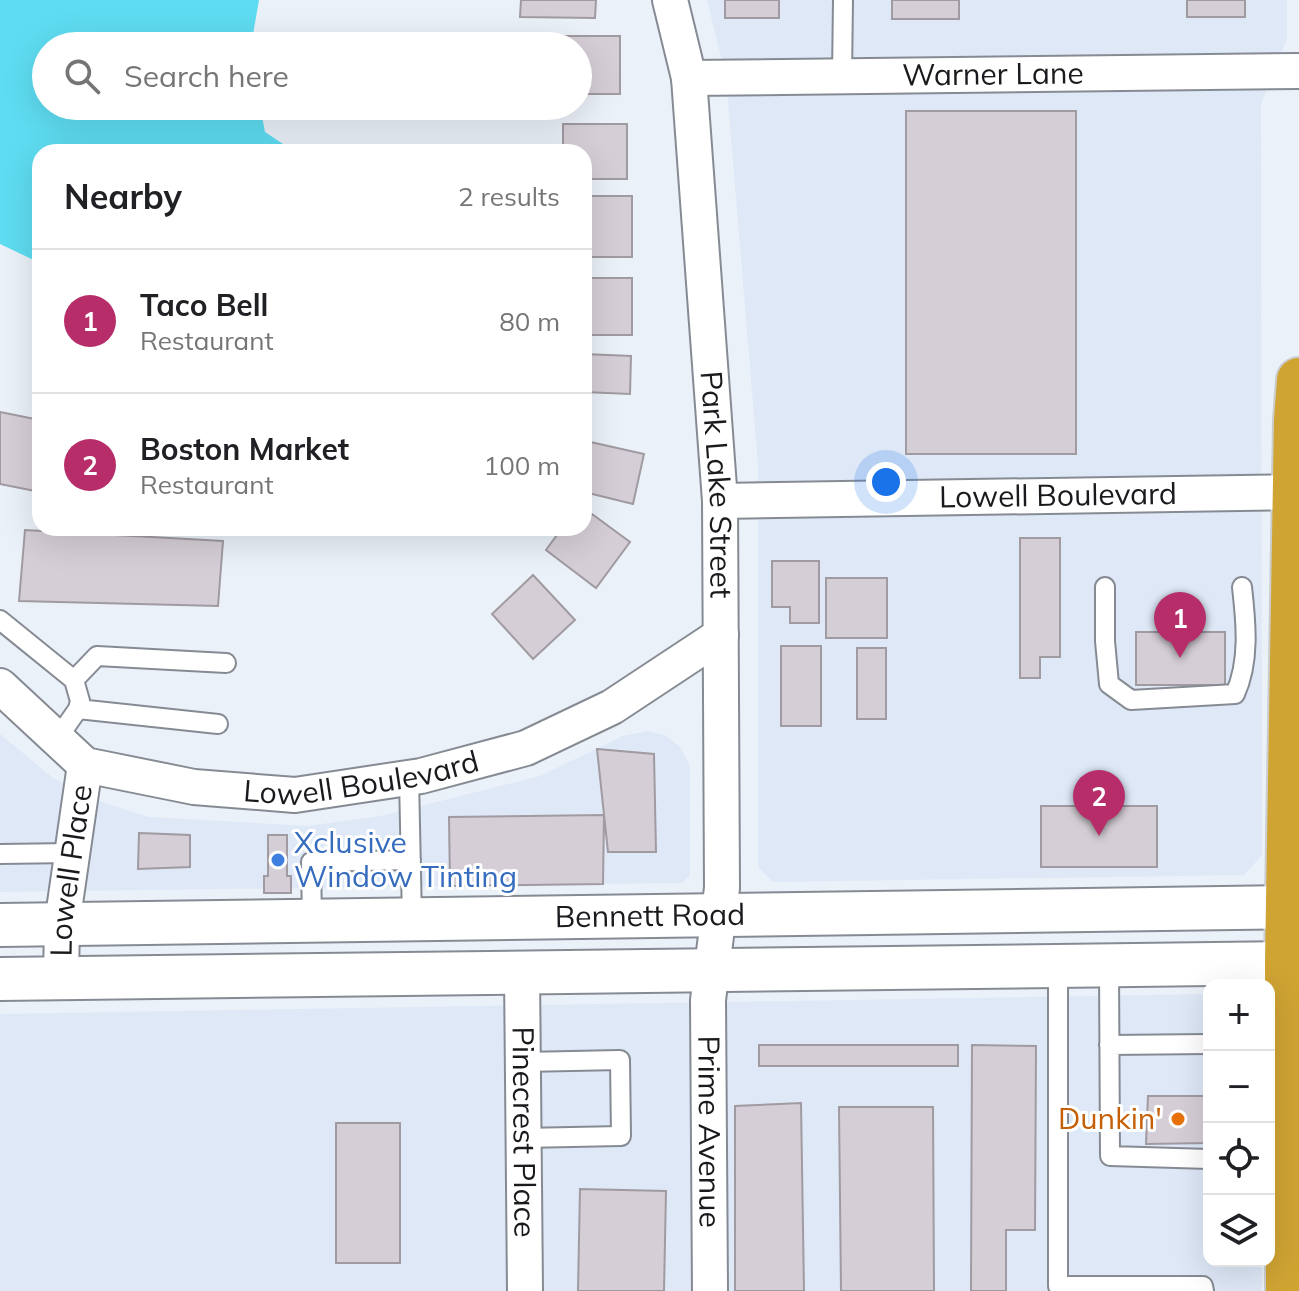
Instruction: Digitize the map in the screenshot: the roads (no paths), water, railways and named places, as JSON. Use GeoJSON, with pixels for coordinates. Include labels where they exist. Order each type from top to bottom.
{"type":"FeatureCollection","features":[{"type":"Feature","properties":{"kind":"highway"},"geometry":{"type":"LineString","coordinates":[[1288,1291],[1278,1145],[1293,962],[1299,380]]}},
{"type":"Feature","properties":{"kind":"street","name":"Park Lake Street"},"geometry":{"type":"LineString","coordinates":[[670,0],[689,78],[720,501],[722,888],[712,972]]}},
{"type":"Feature","properties":{"kind":"street","name":"Warner Lane"},"geometry":{"type":"LineString","coordinates":[[689,78],[1299,71]]}},
{"type":"Feature","properties":{"kind":"street","name":"Lowell Boulevard"},"geometry":{"type":"LineString","coordinates":[[720,501],[1297,492]]}},
{"type":"Feature","properties":{"kind":"street","name":"Lowell Boulevard"},"geometry":{"type":"LineString","coordinates":[[85,765],[194,787],[295,795],[409,778],[526,748],[612,707],[721,635]]}},
{"type":"Feature","properties":{"kind":"street"},"geometry":{"type":"LineString","coordinates":[[0,686],[85,765]]}},
{"type":"Feature","properties":{"kind":"street","name":"Lowell Place"},"geometry":{"type":"LineString","coordinates":[[61,978],[62,924],[85,765]]}},
{"type":"Feature","properties":{"kind":"street","name":"Bennett Road"},"geometry":{"type":"LineString","coordinates":[[0,925],[1293,907]]}},
{"type":"Feature","properties":{"kind":"street","name":"Bennett Road"},"geometry":{"type":"LineString","coordinates":[[0,979],[1293,962]]}},
{"type":"Feature","properties":{"kind":"street","name":"Pinecrest Place"},"geometry":{"type":"LineString","coordinates":[[522,972],[525,1291]]}},
{"type":"Feature","properties":{"kind":"street","name":"Prime Avenue"},"geometry":{"type":"LineString","coordinates":[[710,1291],[708,1000],[712,972]]}},
{"type":"Feature","properties":{"kind":"lane"},"geometry":{"type":"LineString","coordinates":[[842,77],[843,0]]}},
{"type":"Feature","properties":{"kind":"lane"},"geometry":{"type":"LineString","coordinates":[[1105,587],[1109,684],[1131,700],[1235,694],[1245,674],[1242,587]]}},
{"type":"Feature","properties":{"kind":"lane"},"geometry":{"type":"LineString","coordinates":[[0,620],[74,680],[80,701],[78,709],[57,739]]}},
{"type":"Feature","properties":{"kind":"lane"},"geometry":{"type":"LineString","coordinates":[[74,680],[97,656],[226,663]]}},
{"type":"Feature","properties":{"kind":"lane"},"geometry":{"type":"LineString","coordinates":[[78,709],[218,724]]}},
{"type":"Feature","properties":{"kind":"lane"},"geometry":{"type":"LineString","coordinates":[[409,778],[412,920]]}},
{"type":"Feature","properties":{"kind":"lane"},"geometry":{"type":"LineString","coordinates":[[0,854],[72,853]]}},
{"type":"Feature","properties":{"kind":"lane"},"geometry":{"type":"LineString","coordinates":[[312,921],[311,862],[411,860]]}},
{"type":"Feature","properties":{"kind":"lane"},"geometry":{"type":"LineString","coordinates":[[1058,966],[1058,1289],[1203,1286],[1204,1291]]}},
{"type":"Feature","properties":{"kind":"lane"},"geometry":{"type":"LineString","coordinates":[[1109,966],[1110,1156],[1203,1159]]}},
{"type":"Feature","properties":{"kind":"lane"},"geometry":{"type":"LineString","coordinates":[[1109,1045],[1203,1044]]}},
{"type":"Feature","properties":{"kind":"lane"},"geometry":{"type":"LineString","coordinates":[[523,1062],[620,1060],[621,1136],[523,1138]]}},
{"type":"Feature","properties":{"kind":"water"},"geometry":{"type":"Polygon","coordinates":[[[0,0],[259,0],[253,32],[32,32],[32,120],[263,120],[265,132],[283,144],[32,144],[32,259],[0,244],[0,0]]]}},
{"type":"Feature","properties":{"kind":"place","name":"Taco Bell"},"geometry":{"type":"Point","coordinates":[1180,658]}},
{"type":"Feature","properties":{"kind":"place","name":"Boston Market"},"geometry":{"type":"Point","coordinates":[1099,836]}},
{"type":"Feature","properties":{"kind":"place","name":"Xclusive Window Tinting"},"geometry":{"type":"Point","coordinates":[278,860]}},
{"type":"Feature","properties":{"kind":"place","name":"Dunkin'"},"geometry":{"type":"Point","coordinates":[1178,1119]}}]}
